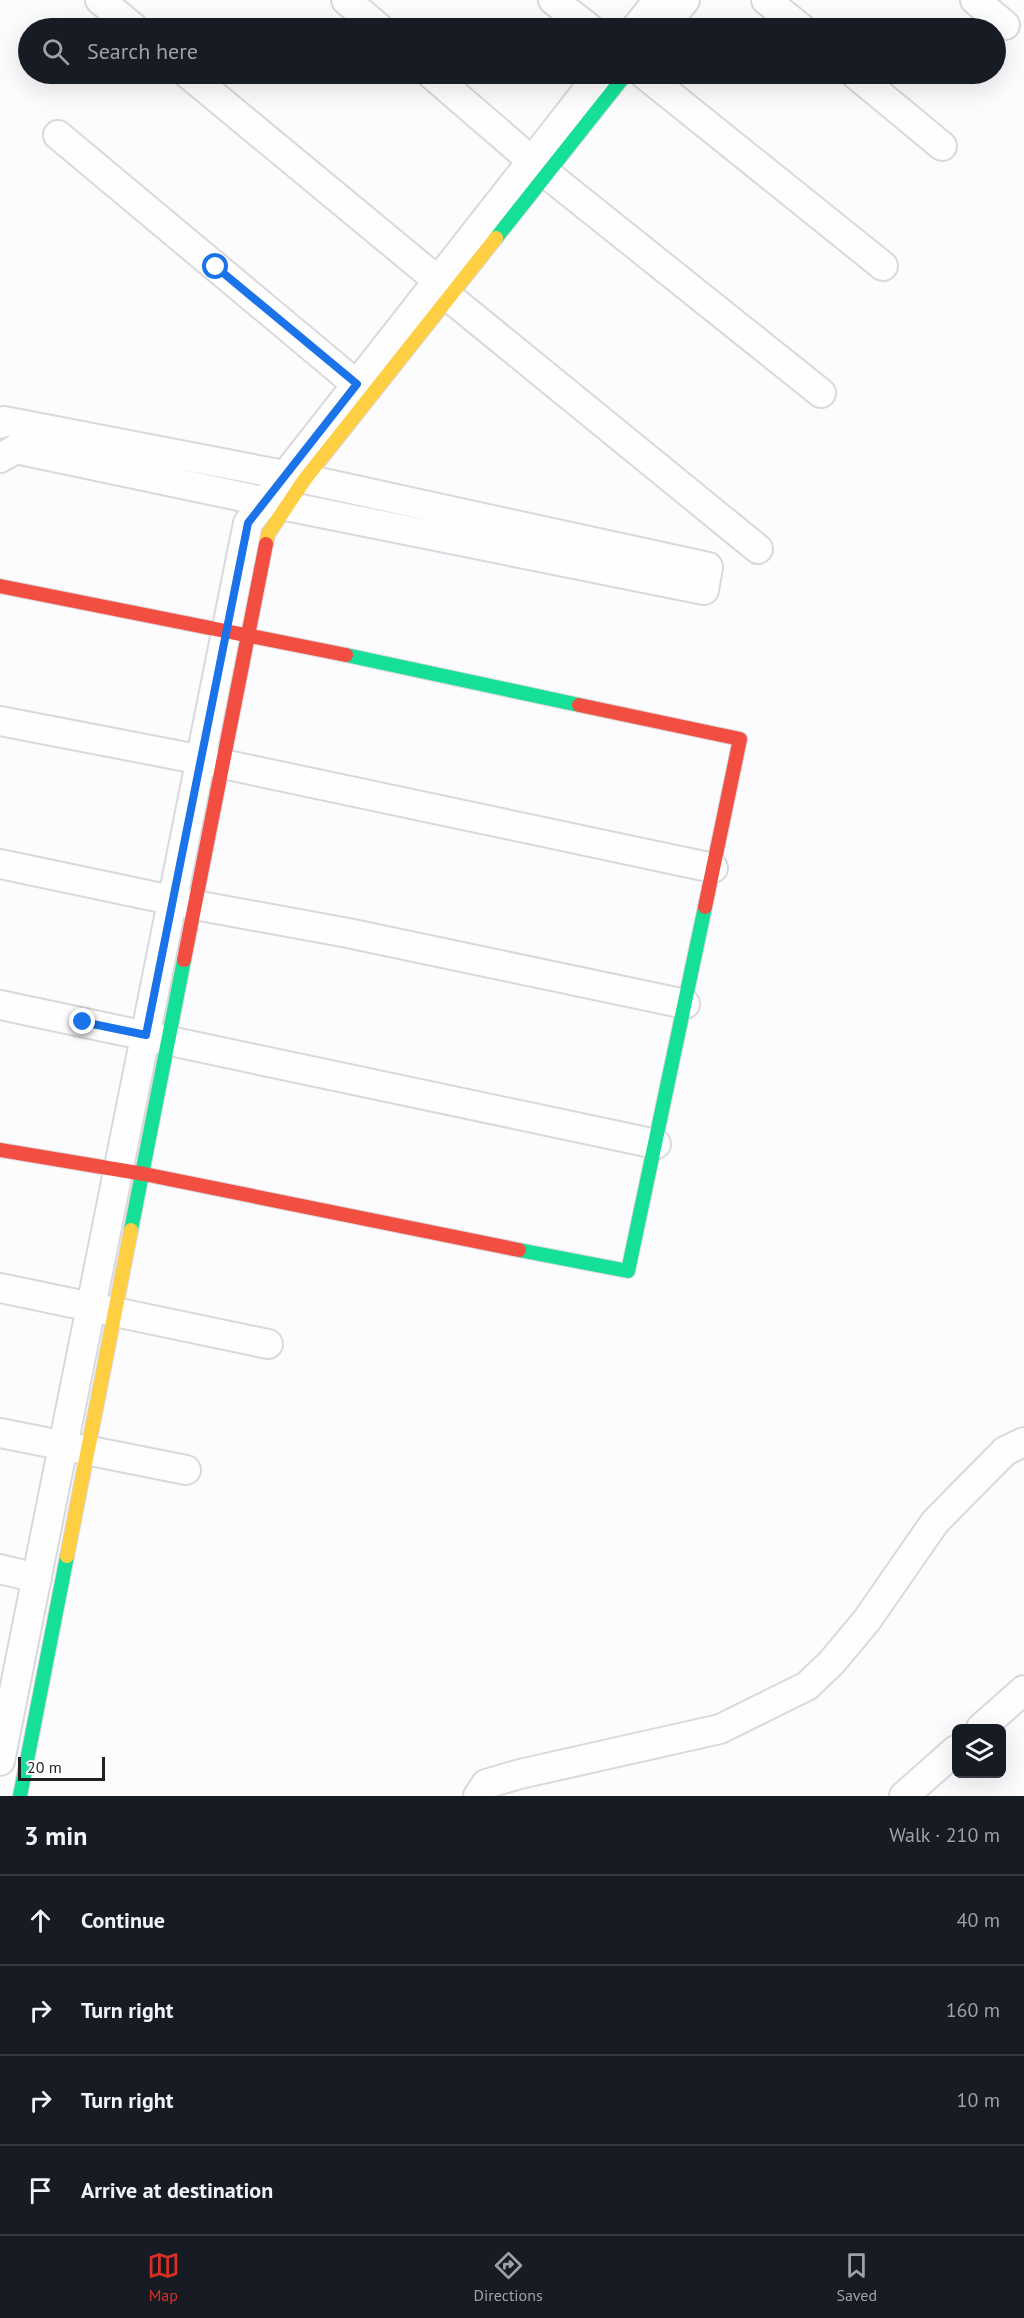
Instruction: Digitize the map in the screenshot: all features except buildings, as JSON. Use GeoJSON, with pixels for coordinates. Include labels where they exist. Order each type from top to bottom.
{"type":"FeatureCollection","features":[{"type":"Feature","properties":{"kind":"street"},"geometry":{"type":"LineString","coordinates":[[99,0],[122,18]]}},
{"type":"Feature","properties":{"kind":"street"},"geometry":{"type":"LineString","coordinates":[[346,0],[367,18]]}},
{"type":"Feature","properties":{"kind":"street"},"geometry":{"type":"LineString","coordinates":[[553,0],[576,18]]}},
{"type":"Feature","properties":{"kind":"street"},"geometry":{"type":"LineString","coordinates":[[644,18],[658,0]]}},
{"type":"Feature","properties":{"kind":"street"},"geometry":{"type":"LineString","coordinates":[[670,18],[685,0]]}},
{"type":"Feature","properties":{"kind":"street"},"geometry":{"type":"LineString","coordinates":[[766,0],[788,18]]}},
{"type":"Feature","properties":{"kind":"street"},"geometry":{"type":"LineString","coordinates":[[975,0],[997,18]]}},
{"type":"Feature","properties":{"kind":"street"},"geometry":{"type":"LineString","coordinates":[[200,84],[758,549]]}},
{"type":"Feature","properties":{"kind":"street"},"geometry":{"type":"LineString","coordinates":[[443,84],[539,167],[821,393]]}},
{"type":"Feature","properties":{"kind":"street"},"geometry":{"type":"LineString","coordinates":[[539,167],[593,84]]}},
{"type":"Feature","properties":{"kind":"street"},"geometry":{"type":"LineString","coordinates":[[20,1796],[76,1448],[238,632],[248,523],[275,504],[539,167],[617,84]]}},
{"type":"Feature","properties":{"kind":"street"},"geometry":{"type":"LineString","coordinates":[[656,84],[883,266]]}},
{"type":"Feature","properties":{"kind":"street"},"geometry":{"type":"LineString","coordinates":[[867,84],[942,146]]}},
{"type":"Feature","properties":{"kind":"street"},"geometry":{"type":"LineString","coordinates":[[58,135],[357,384]]}},
{"type":"Feature","properties":{"kind":"street"},"geometry":{"type":"LineString","coordinates":[[295,477],[357,384],[443,288]]}},
{"type":"Feature","properties":{"kind":"street"},"geometry":{"type":"LineString","coordinates":[[0,424],[4,421],[295,477],[708,567],[704,590],[275,504],[16,449],[0,458]]}},
{"type":"Feature","properties":{"kind":"street"},"geometry":{"type":"LineString","coordinates":[[0,586],[238,632],[740,739],[628,1271],[131,1172],[0,1150]]}},
{"type":"Feature","properties":{"kind":"street"},"geometry":{"type":"LineString","coordinates":[[0,721],[212,762],[713,868]]}},
{"type":"Feature","properties":{"kind":"street"},"geometry":{"type":"LineString","coordinates":[[0,864],[184,903],[348,933],[685,1004]]}},
{"type":"Feature","properties":{"kind":"street"},"geometry":{"type":"LineString","coordinates":[[0,1005],[656,1144]]}},
{"type":"Feature","properties":{"kind":"street"},"geometry":{"type":"LineString","coordinates":[[0,1287],[268,1344]]}},
{"type":"Feature","properties":{"kind":"street"},"geometry":{"type":"LineString","coordinates":[[0,1433],[186,1470]]}},
{"type":"Feature","properties":{"kind":"street"},"geometry":{"type":"LineString","coordinates":[[478,1796],[486,1784],[520,1774],[720,1729],[807,1686],[832,1662],[867,1620],[935,1522],[1005,1451],[1024,1442]]}},
{"type":"Feature","properties":{"kind":"street"},"geometry":{"type":"LineString","coordinates":[[0,1761],[37,1578],[76,1448]]}},
{"type":"Feature","properties":{"kind":"street"},"geometry":{"type":"LineString","coordinates":[[0,1569],[37,1578]]}},
{"type":"Feature","properties":{"kind":"street"},"geometry":{"type":"LineString","coordinates":[[986,1724],[1024,1690]]}},
{"type":"Feature","properties":{"kind":"street"},"geometry":{"type":"LineString","coordinates":[[904,1796],[952,1754]]}},
{"type":"Feature","properties":{"kind":"traffic: fast"},"geometry":{"type":"LineString","coordinates":[[496,238],[618,84]]}},
{"type":"Feature","properties":{"kind":"traffic: fast"},"geometry":{"type":"LineString","coordinates":[[346,655],[579,705]]}},
{"type":"Feature","properties":{"kind":"traffic: fast"},"geometry":{"type":"LineString","coordinates":[[519,1250],[628,1271],[705,907]]}},
{"type":"Feature","properties":{"kind":"traffic: fast"},"geometry":{"type":"LineString","coordinates":[[131,1230],[184,960]]}},
{"type":"Feature","properties":{"kind":"traffic: fast"},"geometry":{"type":"LineString","coordinates":[[20,1796],[67,1556]]}},
{"type":"Feature","properties":{"kind":"traffic: slow"},"geometry":{"type":"LineString","coordinates":[[266,544],[268,534],[305,479],[496,238]]}},
{"type":"Feature","properties":{"kind":"traffic: slow"},"geometry":{"type":"LineString","coordinates":[[67,1556],[131,1230]]}},
{"type":"Feature","properties":{"kind":"traffic: jam"},"geometry":{"type":"LineString","coordinates":[[184,960],[266,544]]}},
{"type":"Feature","properties":{"kind":"traffic: jam"},"geometry":{"type":"LineString","coordinates":[[0,586],[346,655]]}},
{"type":"Feature","properties":{"kind":"traffic: jam"},"geometry":{"type":"LineString","coordinates":[[579,705],[740,739],[705,907]]}},
{"type":"Feature","properties":{"kind":"traffic: jam"},"geometry":{"type":"LineString","coordinates":[[0,1150],[144,1174],[519,1250]]}},
{"type":"Feature","properties":{"kind":"route"},"geometry":{"type":"LineString","coordinates":[[83,1022],[146,1035],[248,523],[357,384],[216,267]]}}]}
